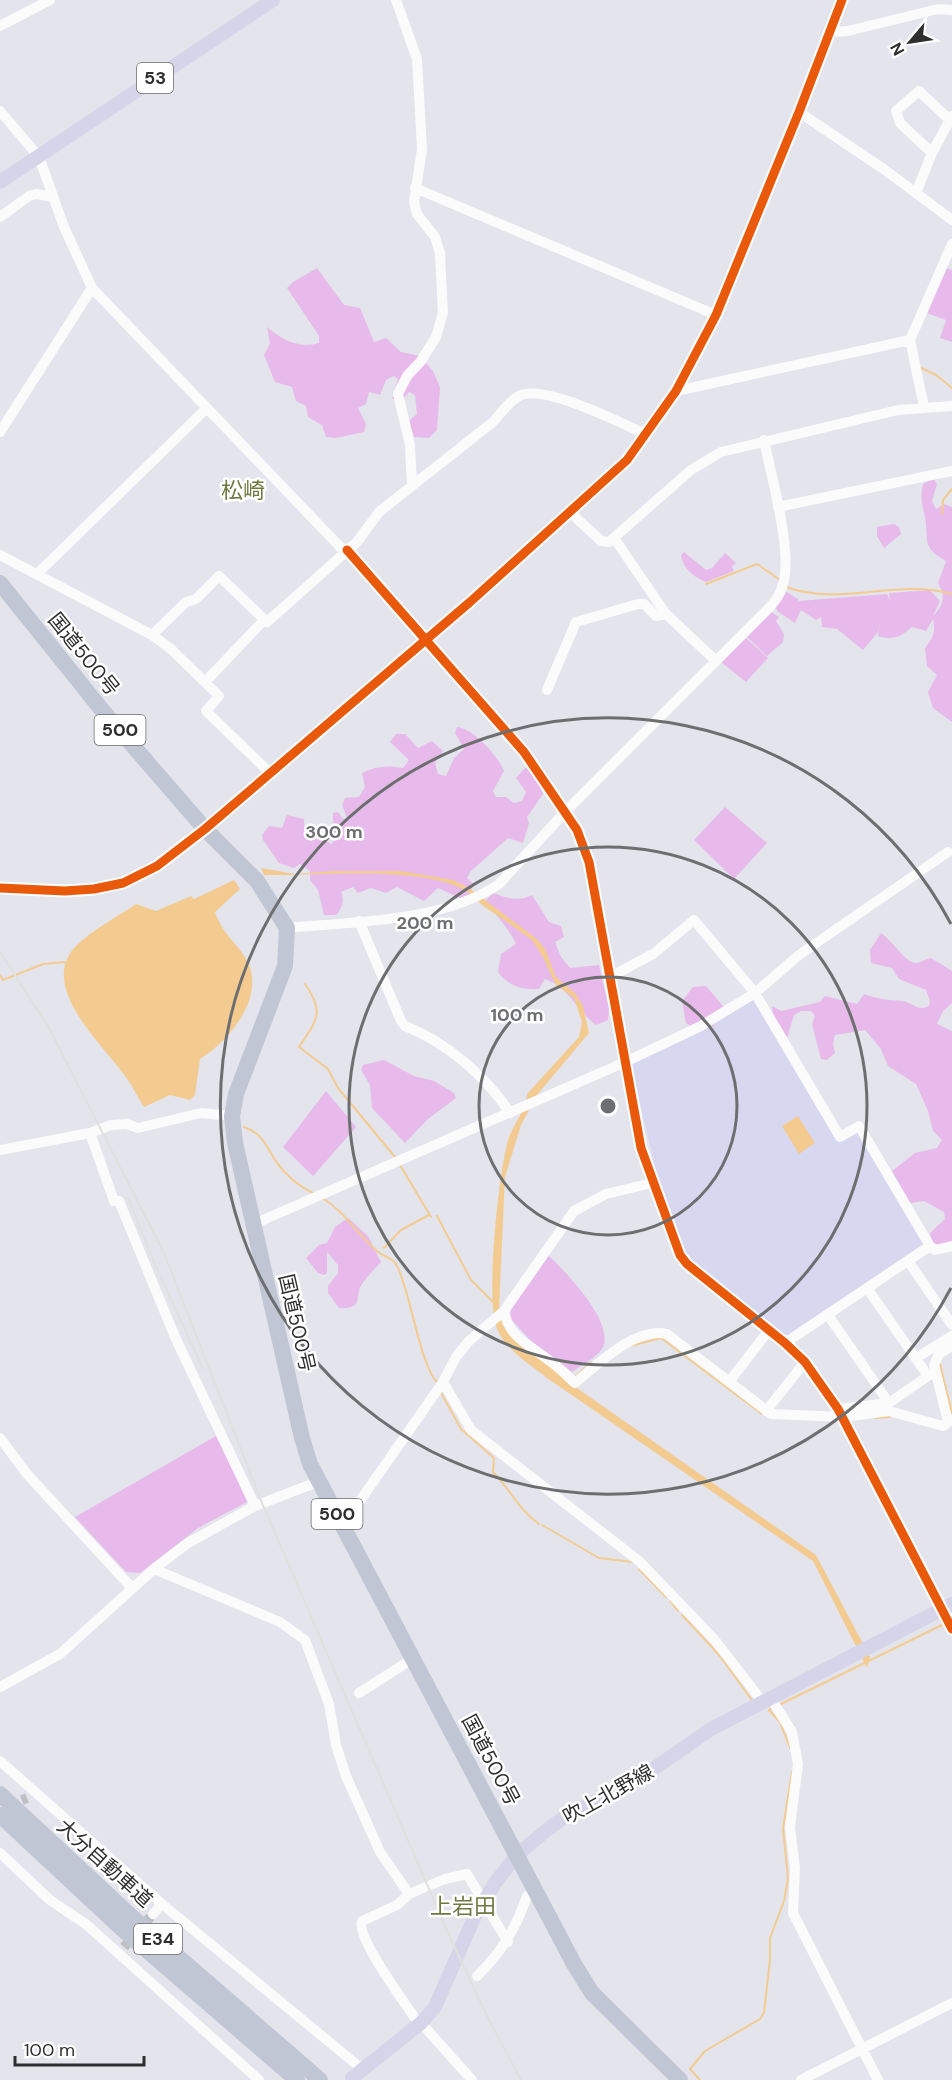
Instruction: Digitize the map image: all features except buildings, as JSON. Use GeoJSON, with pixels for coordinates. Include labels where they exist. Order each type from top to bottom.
{"type":"FeatureCollection","features":[{"type":"Feature","properties":{"kind":"highway","name":"国道500号"},"geometry":{"type":"LineString","coordinates":[[0,584],[102,710],[205,829],[252,875],[287,928],[285,966],[245,1067],[232,1116],[235,1143],[303,1444],[320,1481],[517,1856],[592,1993],[680,2080]]}},
{"type":"Feature","properties":{"kind":"highway","name":"大分自動車道"},"geometry":{"type":"LineString","coordinates":[[0,1794],[216,1991],[320,2080]]}},
{"type":"Feature","properties":{"kind":"highway","name":"大分自動車道"},"geometry":{"type":"LineString","coordinates":[[0,1815],[121,1928],[297,2080]]}},
{"type":"Feature","properties":{"kind":"highway"},"geometry":{"type":"LineString","coordinates":[[216,1991],[333,2080]]}},
{"type":"Feature","properties":{"kind":"main road","name":"53"},"geometry":{"type":"LineString","coordinates":[[0,182],[273,0]]}},
{"type":"Feature","properties":{"kind":"main road","name":"吹上北野線"},"geometry":{"type":"LineString","coordinates":[[357,2073],[420,2023],[435,2007],[483,1902],[517,1856],[566,1816],[636,1781],[711,1729],[947,1606]]}},
{"type":"Feature","properties":{"kind":"street"},"geometry":{"type":"LineString","coordinates":[[0,26],[50,0]]}},
{"type":"Feature","properties":{"kind":"street"},"geometry":{"type":"LineString","coordinates":[[396,0],[417,59],[422,149],[414,202],[417,214],[435,237],[440,253],[443,313],[436,337],[421,361],[407,376],[398,394],[410,445],[412,485]]}},
{"type":"Feature","properties":{"kind":"street"},"geometry":{"type":"LineString","coordinates":[[0,888],[65,891],[94,889],[123,882],[157,866],[205,829],[571,513],[627,460],[676,391],[716,315],[800,112],[842,0]]}},
{"type":"Feature","properties":{"kind":"street"},"geometry":{"type":"LineString","coordinates":[[830,32],[848,31],[938,9],[952,10]]}},
{"type":"Feature","properties":{"kind":"street"},"geometry":{"type":"LineString","coordinates":[[916,193],[932,153],[951,119],[919,91],[896,111],[900,123],[932,153]]}},
{"type":"Feature","properties":{"kind":"street"},"geometry":{"type":"LineString","coordinates":[[0,111],[39,157],[81,267],[92,288],[345,551],[425,639],[524,752],[565,812],[586,849],[610,977],[623,1063],[641,1148],[670,1233],[687,1264],[785,1343],[805,1362],[840,1413],[947,1606],[952,1629]]}},
{"type":"Feature","properties":{"kind":"street"},"geometry":{"type":"LineString","coordinates":[[800,112],[952,220]]}},
{"type":"Feature","properties":{"kind":"street"},"geometry":{"type":"LineString","coordinates":[[415,188],[716,315]]}},
{"type":"Feature","properties":{"kind":"street"},"geometry":{"type":"LineString","coordinates":[[0,217],[29,196],[36,194],[53,197]]}},
{"type":"Feature","properties":{"kind":"street"},"geometry":{"type":"LineString","coordinates":[[924,406],[910,340],[952,244]]}},
{"type":"Feature","properties":{"kind":"street"},"geometry":{"type":"LineString","coordinates":[[0,432],[92,288]]}},
{"type":"Feature","properties":{"kind":"street"},"geometry":{"type":"LineString","coordinates":[[676,391],[910,340]]}},
{"type":"Feature","properties":{"kind":"street"},"geometry":{"type":"LineString","coordinates":[[205,682],[265,620],[267,622],[357,542],[379,512],[493,422],[507,405],[527,393],[554,397],[599,412],[645,434]]}},
{"type":"Feature","properties":{"kind":"street"},"geometry":{"type":"LineString","coordinates":[[571,513],[602,541],[609,542],[691,470],[708,458],[764,440],[924,406],[952,406]]}},
{"type":"Feature","properties":{"kind":"street"},"geometry":{"type":"LineString","coordinates":[[37,574],[207,408]]}},
{"type":"Feature","properties":{"kind":"street"},"geometry":{"type":"LineString","coordinates":[[287,928],[359,921],[450,908],[499,884],[565,812],[768,608],[783,587],[786,568],[778,507],[764,440]]}},
{"type":"Feature","properties":{"kind":"street"},"geometry":{"type":"LineString","coordinates":[[778,507],[952,471]]}},
{"type":"Feature","properties":{"kind":"street"},"geometry":{"type":"LineString","coordinates":[[614,538],[666,614],[716,661]]}},
{"type":"Feature","properties":{"kind":"street"},"geometry":{"type":"LineString","coordinates":[[0,555],[152,635],[171,649],[219,696],[206,711],[269,772]]}},
{"type":"Feature","properties":{"kind":"street"},"geometry":{"type":"LineString","coordinates":[[152,635],[186,602],[196,599],[219,576],[265,620]]}},
{"type":"Feature","properties":{"kind":"street"},"geometry":{"type":"LineString","coordinates":[[547,690],[576,622],[638,604],[644,604],[656,616],[666,614]]}},
{"type":"Feature","properties":{"kind":"street"},"geometry":{"type":"LineString","coordinates":[[254,1224],[623,1063],[701,1026],[755,993],[799,955],[948,852]]}},
{"type":"Feature","properties":{"kind":"street"},"geometry":{"type":"LineString","coordinates":[[610,977],[653,954],[694,920],[755,993],[840,1137],[859,1126],[930,1246],[934,1251],[952,1246]]}},
{"type":"Feature","properties":{"kind":"street"},"geometry":{"type":"LineString","coordinates":[[359,921],[401,1021],[405,1026],[442,1045],[498,1095],[510,1113]]}},
{"type":"Feature","properties":{"kind":"street"},"geometry":{"type":"LineString","coordinates":[[0,1150],[90,1133],[111,1125],[146,1127],[201,1113],[232,1116]]}},
{"type":"Feature","properties":{"kind":"street"},"geometry":{"type":"LineString","coordinates":[[90,1133],[114,1201],[119,1200],[175,1337],[255,1506]]}},
{"type":"Feature","properties":{"kind":"street"},"geometry":{"type":"LineString","coordinates":[[344,1525],[443,1382],[456,1357],[469,1341],[504,1311],[574,1211],[606,1194],[652,1183]]}},
{"type":"Feature","properties":{"kind":"street"},"geometry":{"type":"LineString","coordinates":[[785,1343],[930,1246]]}},
{"type":"Feature","properties":{"kind":"street"},"geometry":{"type":"LineString","coordinates":[[908,1261],[952,1325]]}},
{"type":"Feature","properties":{"kind":"street"},"geometry":{"type":"LineString","coordinates":[[504,1311],[506,1320],[518,1338],[551,1361],[574,1383],[622,1345],[660,1332],[667,1334],[771,1414],[889,1411],[942,1426],[948,1422],[932,1377],[867,1288]]}},
{"type":"Feature","properties":{"kind":"street"},"geometry":{"type":"LineString","coordinates":[[828,1315],[889,1403]]}},
{"type":"Feature","properties":{"kind":"street"},"geometry":{"type":"LineString","coordinates":[[729,1382],[769,1330]]}},
{"type":"Feature","properties":{"kind":"street"},"geometry":{"type":"LineString","coordinates":[[916,1358],[952,1336]]}},
{"type":"Feature","properties":{"kind":"street"},"geometry":{"type":"LineString","coordinates":[[840,1413],[889,1403],[932,1377],[935,1358],[952,1346]]}},
{"type":"Feature","properties":{"kind":"street"},"geometry":{"type":"LineString","coordinates":[[766,1411],[805,1362]]}},
{"type":"Feature","properties":{"kind":"street"},"geometry":{"type":"LineString","coordinates":[[443,1382],[471,1430],[639,1561],[714,1639],[792,1732],[798,1764],[790,1827],[795,1868],[793,1912],[878,2080]]}},
{"type":"Feature","properties":{"kind":"street"},"geometry":{"type":"LineString","coordinates":[[0,1438],[27,1474],[132,1588]]}},
{"type":"Feature","properties":{"kind":"street"},"geometry":{"type":"LineString","coordinates":[[0,1688],[60,1654],[132,1588],[188,1543],[255,1506],[320,1481]]}},
{"type":"Feature","properties":{"kind":"street"},"geometry":{"type":"LineString","coordinates":[[154,1569],[280,1622],[305,1640],[328,1704],[336,1745],[346,1776],[380,1852],[409,1894]]}},
{"type":"Feature","properties":{"kind":"street"},"geometry":{"type":"LineString","coordinates":[[359,1693],[414,1658]]}},
{"type":"Feature","properties":{"kind":"street"},"geometry":{"type":"LineString","coordinates":[[0,1761],[32,1795],[357,2073]]}},
{"type":"Feature","properties":{"kind":"street"},"geometry":{"type":"LineString","coordinates":[[0,1853],[50,1900],[121,1950],[259,2080]]}},
{"type":"Feature","properties":{"kind":"street"},"geometry":{"type":"LineString","coordinates":[[472,2080],[420,2023],[380,1966],[360,1924],[397,1905],[409,1894],[445,1879],[467,1874],[508,1942]]}},
{"type":"Feature","properties":{"kind":"street"},"geometry":{"type":"LineString","coordinates":[[477,1976],[508,1942],[527,1896]]}},
{"type":"Feature","properties":{"kind":"street"},"geometry":{"type":"LineString","coordinates":[[153,1914],[162,1904]]}},
{"type":"Feature","properties":{"kind":"street"},"geometry":{"type":"LineString","coordinates":[[801,2080],[952,2003]]}},
{"type":"Feature","properties":{"kind":"shaded area"},"geometry":{"type":"Polygon","coordinates":[[[317,268],[344,305],[360,308],[374,342],[386,338],[401,352],[420,356],[433,371],[440,387],[437,430],[429,438],[414,437],[409,421],[417,414],[415,395],[409,392],[403,399],[392,399],[398,379],[394,376],[386,380],[380,395],[369,392],[366,404],[358,408],[366,424],[364,432],[336,438],[326,437],[322,425],[308,417],[306,406],[296,401],[292,387],[275,382],[264,355],[270,344],[267,327],[279,336],[298,344],[319,343],[319,336],[287,288],[317,268]]]}},
{"type":"Feature","properties":{"kind":"shaded area"},"geometry":{"type":"Polygon","coordinates":[[[945,268],[952,270],[952,342],[940,338],[946,320],[927,313],[945,268]]]}},
{"type":"Feature","properties":{"kind":"shaded area"},"geometry":{"type":"Polygon","coordinates":[[[933,478],[937,484],[932,501],[936,509],[944,504],[952,507],[952,722],[933,708],[928,692],[937,675],[927,666],[925,648],[933,635],[933,619],[926,631],[912,627],[893,638],[878,636],[880,620],[878,632],[863,650],[837,629],[822,627],[821,617],[816,620],[801,610],[795,623],[777,611],[776,607],[785,591],[798,599],[798,603],[799,601],[887,594],[890,601],[889,593],[930,590],[940,601],[933,616],[943,600],[938,583],[946,561],[933,552],[927,538],[922,493],[923,484],[933,478]]]}},
{"type":"Feature","properties":{"kind":"shaded area"},"geometry":{"type":"Polygon","coordinates":[[[894,524],[899,527],[901,534],[884,548],[877,536],[877,527],[894,524]]]}},
{"type":"Feature","properties":{"kind":"shaded area"},"geometry":{"type":"Polygon","coordinates":[[[684,552],[706,570],[712,568],[725,553],[736,563],[732,566],[734,571],[706,582],[693,575],[687,568],[681,555],[684,552]]]}},
{"type":"Feature","properties":{"kind":"shaded area"},"geometry":{"type":"Polygon","coordinates":[[[770,611],[779,617],[776,621],[784,634],[783,642],[767,656],[745,635],[770,611]]]}},
{"type":"Feature","properties":{"kind":"shaded area"},"geometry":{"type":"Polygon","coordinates":[[[744,636],[768,658],[746,682],[721,662],[744,636]]]}},
{"type":"Feature","properties":{"kind":"shaded area"},"geometry":{"type":"Polygon","coordinates":[[[457,727],[477,737],[501,765],[504,771],[493,791],[496,797],[506,797],[514,803],[522,801],[526,792],[516,778],[526,767],[536,776],[543,794],[527,817],[529,823],[523,843],[508,838],[470,872],[467,878],[474,884],[469,895],[460,898],[438,888],[424,901],[397,887],[386,893],[371,888],[358,893],[353,887],[341,892],[342,904],[336,915],[324,915],[318,890],[310,880],[310,871],[300,864],[294,868],[279,863],[262,835],[269,826],[282,828],[287,815],[304,819],[305,834],[331,844],[340,835],[333,822],[333,813],[338,812],[343,819],[347,818],[342,805],[345,798],[359,797],[365,787],[362,773],[382,767],[403,768],[409,760],[390,742],[396,734],[405,734],[418,748],[432,741],[443,751],[435,763],[438,774],[446,776],[454,758],[464,749],[455,733],[457,727]]]}},
{"type":"Feature","properties":{"kind":"shaded area"},"geometry":{"type":"Polygon","coordinates":[[[725,807],[767,843],[734,879],[694,840],[725,807]]]}},
{"type":"Feature","properties":{"kind":"shaded area"},"geometry":{"type":"Polygon","coordinates":[[[261,868],[295,874],[334,871],[401,871],[453,880],[469,888],[537,939],[545,949],[556,977],[575,993],[583,1006],[589,1033],[537,1095],[521,1125],[505,1177],[499,1310],[539,1358],[574,1386],[816,1555],[870,1657],[867,1668],[813,1561],[547,1378],[513,1351],[498,1331],[492,1294],[494,1237],[508,1140],[525,1105],[527,1094],[579,1037],[582,1022],[574,998],[556,985],[532,940],[486,908],[465,890],[445,882],[395,875],[264,875],[261,868]]]}},
{"type":"Feature","properties":{"kind":"shaded area"},"geometry":{"type":"Polygon","coordinates":[[[234,880],[240,889],[215,912],[222,927],[248,962],[252,976],[252,990],[248,1004],[232,1031],[200,1059],[195,1095],[190,1100],[170,1095],[144,1107],[125,1076],[76,1012],[68,995],[64,978],[66,961],[82,940],[136,904],[156,911],[191,896],[194,899],[234,880]]]}},
{"type":"Feature","properties":{"kind":"shaded area"},"geometry":{"type":"Polygon","coordinates":[[[493,893],[518,899],[532,895],[549,922],[561,926],[564,937],[555,942],[561,957],[570,968],[599,965],[609,1009],[608,1020],[596,1025],[567,993],[545,979],[539,989],[533,989],[521,988],[502,977],[498,972],[501,954],[516,944],[486,900],[493,893]]]}},
{"type":"Feature","properties":{"kind":"shaded area"},"geometry":{"type":"Polygon","coordinates":[[[881,933],[913,963],[931,958],[952,971],[952,1003],[943,1011],[937,1024],[952,1031],[952,1242],[943,1247],[932,1244],[930,1233],[945,1219],[944,1212],[924,1201],[910,1203],[892,1171],[915,1153],[937,1148],[942,1140],[933,1131],[928,1111],[916,1084],[888,1066],[881,1049],[865,1030],[835,1035],[833,1044],[835,1053],[827,1060],[821,1059],[812,1024],[815,1016],[811,1011],[801,1011],[794,1015],[787,1038],[773,1018],[772,1006],[781,1011],[820,1002],[825,996],[857,1004],[864,994],[906,1002],[921,1008],[929,1006],[930,1001],[926,990],[899,979],[892,968],[871,963],[870,950],[881,933]]]}},
{"type":"Feature","properties":{"kind":"shaded area"},"geometry":{"type":"Polygon","coordinates":[[[706,986],[723,1006],[722,1013],[715,1024],[699,1029],[686,1023],[682,1001],[693,987],[706,986]]]}},
{"type":"Feature","properties":{"kind":"shaded area"},"geometry":{"type":"Polygon","coordinates":[[[754,999],[839,1141],[859,1130],[926,1242],[788,1335],[783,1336],[688,1259],[680,1246],[664,1205],[631,1065],[754,999]]]}},
{"type":"Feature","properties":{"kind":"shaded area"},"geometry":{"type":"Polygon","coordinates":[[[384,1060],[414,1076],[434,1081],[454,1093],[456,1098],[428,1119],[405,1143],[372,1108],[370,1085],[361,1070],[363,1065],[384,1060]]]}},
{"type":"Feature","properties":{"kind":"shaded area"},"geometry":{"type":"Polygon","coordinates":[[[326,1091],[356,1127],[313,1176],[283,1147],[326,1091]]]}},
{"type":"Feature","properties":{"kind":"shaded area"},"geometry":{"type":"Polygon","coordinates":[[[798,1116],[815,1143],[799,1154],[782,1126],[798,1116]]]}},
{"type":"Feature","properties":{"kind":"shaded area"},"geometry":{"type":"Polygon","coordinates":[[[348,1218],[368,1236],[381,1262],[362,1284],[356,1304],[352,1307],[339,1308],[328,1293],[328,1286],[338,1273],[338,1265],[327,1252],[327,1273],[324,1275],[318,1273],[306,1258],[319,1245],[327,1243],[335,1227],[348,1218]]]}},
{"type":"Feature","properties":{"kind":"shaded area"},"geometry":{"type":"Polygon","coordinates":[[[548,1255],[587,1298],[596,1312],[605,1338],[602,1349],[592,1359],[572,1372],[530,1340],[510,1318],[511,1309],[548,1255]]]}},
{"type":"Feature","properties":{"kind":"shaded area"},"geometry":{"type":"Polygon","coordinates":[[[216,1436],[249,1501],[198,1528],[140,1573],[126,1572],[75,1517],[216,1436]]]}},
{"type":"Feature","properties":{"kind":"waterway"},"geometry":{"type":"LineString","coordinates":[[919,367],[936,375],[952,388]]}},
{"type":"Feature","properties":{"kind":"waterway"},"geometry":{"type":"LineString","coordinates":[[942,514],[943,500],[952,489]]}},
{"type":"Feature","properties":{"kind":"waterway"},"geometry":{"type":"LineString","coordinates":[[706,584],[757,564],[780,580]]}},
{"type":"Feature","properties":{"kind":"waterway"},"geometry":{"type":"LineString","coordinates":[[786,587],[827,594],[910,589],[952,594]]}},
{"type":"Feature","properties":{"kind":"waterway"},"geometry":{"type":"LineString","coordinates":[[0,975],[3,980],[43,964],[66,962],[67,965]]}},
{"type":"Feature","properties":{"kind":"waterway"},"geometry":{"type":"LineString","coordinates":[[305,984],[317,1009],[314,1023],[299,1047],[328,1069],[338,1088],[395,1157]]}},
{"type":"Feature","properties":{"kind":"waterway"},"geometry":{"type":"LineString","coordinates":[[244,1127],[260,1136],[288,1176],[315,1194]]}},
{"type":"Feature","properties":{"kind":"waterway"},"geometry":{"type":"LineString","coordinates":[[400,1165],[431,1217]]}},
{"type":"Feature","properties":{"kind":"waterway"},"geometry":{"type":"LineString","coordinates":[[322,1198],[330,1203],[370,1245],[396,1264],[403,1280],[426,1363],[438,1383]]}},
{"type":"Feature","properties":{"kind":"waterway"},"geometry":{"type":"LineString","coordinates":[[384,1248],[401,1230],[429,1215]]}},
{"type":"Feature","properties":{"kind":"waterway"},"geometry":{"type":"LineString","coordinates":[[437,1216],[471,1280],[493,1302]]}},
{"type":"Feature","properties":{"kind":"waterway"},"geometry":{"type":"LineString","coordinates":[[630,1346],[661,1338],[762,1414]]}},
{"type":"Feature","properties":{"kind":"waterway"},"geometry":{"type":"LineString","coordinates":[[574,1378],[592,1362]]}},
{"type":"Feature","properties":{"kind":"waterway"},"geometry":{"type":"LineString","coordinates":[[940,1364],[952,1413]]}},
{"type":"Feature","properties":{"kind":"waterway"},"geometry":{"type":"LineString","coordinates":[[440,1391],[461,1429],[494,1458],[493,1472],[526,1513],[539,1524]]}},
{"type":"Feature","properties":{"kind":"waterway"},"geometry":{"type":"LineString","coordinates":[[875,1418],[890,1417]]}},
{"type":"Feature","properties":{"kind":"waterway"},"geometry":{"type":"LineString","coordinates":[[542,1525],[599,1558],[633,1562]]}},
{"type":"Feature","properties":{"kind":"waterway"},"geometry":{"type":"LineString","coordinates":[[639,1569],[666,1597]]}},
{"type":"Feature","properties":{"kind":"waterway"},"geometry":{"type":"LineString","coordinates":[[670,1601],[678,1611]]}},
{"type":"Feature","properties":{"kind":"waterway"},"geometry":{"type":"LineString","coordinates":[[682,1615],[720,1656],[751,1699]]}},
{"type":"Feature","properties":{"kind":"waterway"},"geometry":{"type":"LineString","coordinates":[[781,1704],[944,1624]]}},
{"type":"Feature","properties":{"kind":"waterway"},"geometry":{"type":"LineString","coordinates":[[773,1708],[769,1710],[780,1722],[790,1748]]}},
{"type":"Feature","properties":{"kind":"waterway"},"geometry":{"type":"LineString","coordinates":[[700,2080],[690,2069],[705,2051],[760,2019],[764,2013],[770,1938],[784,1901],[788,1878],[783,1829],[792,1772]]}},
{"type":"Feature","properties":{"kind":"tunnel"},"geometry":{"type":"LineString","coordinates":[[8,1806],[27,1798]]}},
{"type":"Feature","properties":{"kind":"tunnel"},"geometry":{"type":"LineString","coordinates":[[124,1947],[153,1914]]}},
{"type":"Feature","properties":{"kind":"railway"},"geometry":{"type":"LineString","coordinates":[[0,952],[49,1028],[164,1253],[262,1503],[451,1940],[521,2080]]}},
{"type":"Feature","properties":{"kind":"railway"},"geometry":{"type":"LineString","coordinates":[[128,1198],[152,1258],[203,1369]]}},
{"type":"Feature","properties":{"kind":"cycle path"},"geometry":{"type":"LineString","coordinates":[[0,888],[65,891],[94,889],[123,883],[157,866],[205,829],[470,602],[627,460],[676,391],[716,315],[842,0]]}},
{"type":"Feature","properties":{"kind":"cycle path"},"geometry":{"type":"LineString","coordinates":[[347,550],[524,752],[577,830],[589,862],[641,1148],[680,1255],[687,1264],[785,1343],[805,1362],[838,1409],[952,1629]]}},
{"type":"Feature","properties":{"kind":"district","name":"松崎"},"geometry":{"type":"Point","coordinates":[243,490]}},
{"type":"Feature","properties":{"kind":"district","name":"上岩田"},"geometry":{"type":"Point","coordinates":[463,1906]}}]}
